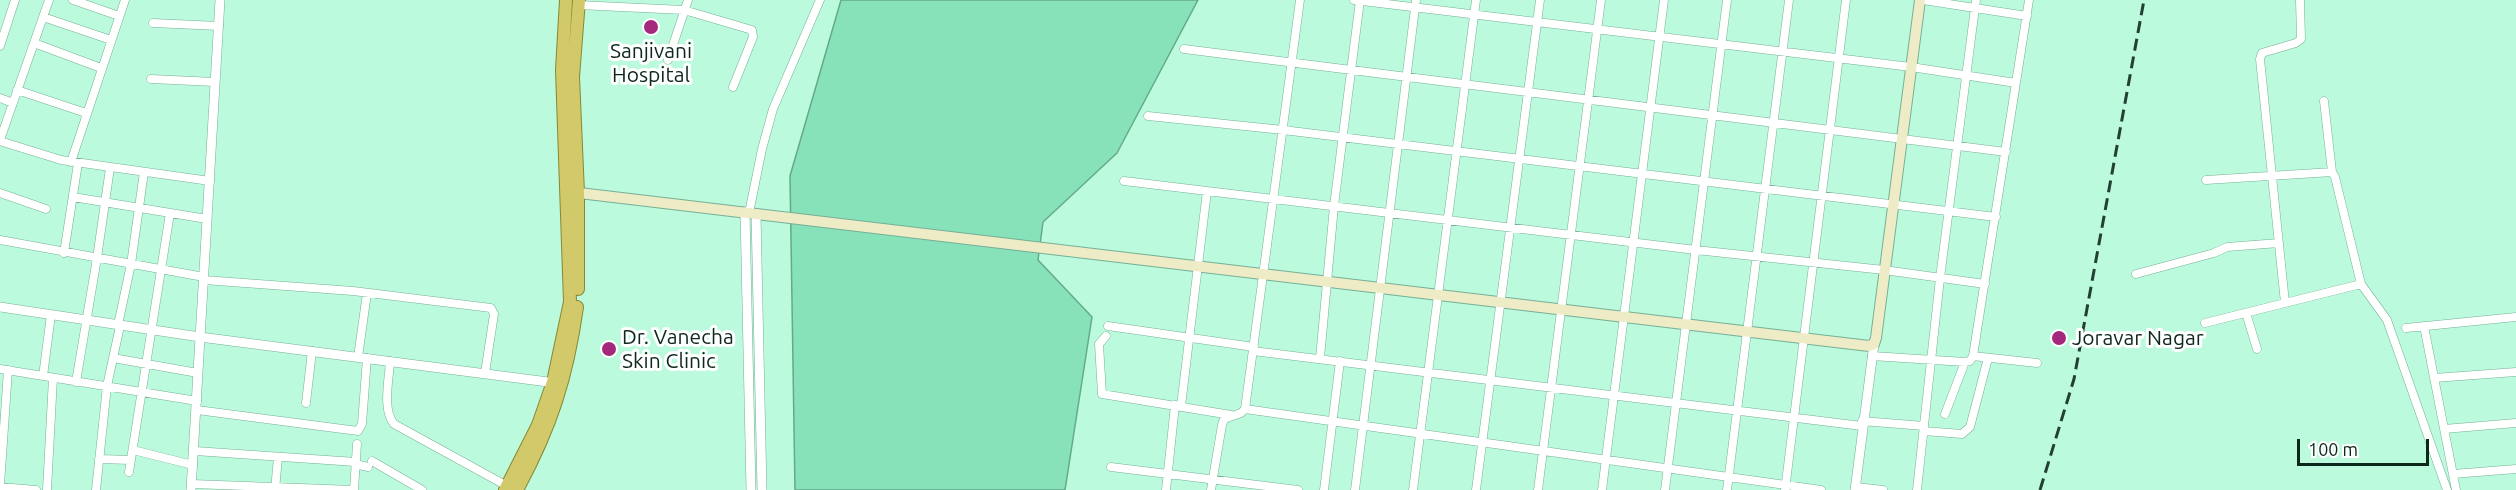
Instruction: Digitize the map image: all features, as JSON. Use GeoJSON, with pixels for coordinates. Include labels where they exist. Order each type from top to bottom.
{"type":"FeatureCollection","features":[{"type":"Feature","properties":{"kind":"highway"},"geometry":{"type":"LineString","coordinates":[[558,383],[570,302],[562,70],[566,0]]}},
{"type":"Feature","properties":{"kind":"highway"},"geometry":{"type":"LineString","coordinates":[[510,489],[558,383],[578,302],[578,193],[573,77],[578,3]]}},
{"type":"Feature","properties":{"kind":"main road"},"geometry":{"type":"LineString","coordinates":[[565,191],[1866,346],[1874,344],[1876,338],[1911,67],[1922,0]]}},
{"type":"Feature","properties":{"kind":"street"},"geometry":{"type":"LineString","coordinates":[[0,46],[15,0]]}},
{"type":"Feature","properties":{"kind":"street"},"geometry":{"type":"LineString","coordinates":[[49,0],[0,141],[74,162],[210,181]]}},
{"type":"Feature","properties":{"kind":"street"},"geometry":{"type":"LineString","coordinates":[[72,0],[119,16]]}},
{"type":"Feature","properties":{"kind":"street"},"geometry":{"type":"LineString","coordinates":[[64,253],[73,197],[74,162],[86,113],[125,0]]}},
{"type":"Feature","properties":{"kind":"street"},"geometry":{"type":"LineString","coordinates":[[220,0],[195,451],[191,487],[354,490],[357,444]]}},
{"type":"Feature","properties":{"kind":"street"},"geometry":{"type":"LineString","coordinates":[[668,60],[688,0]]}},
{"type":"Feature","properties":{"kind":"street"},"geometry":{"type":"LineString","coordinates":[[751,490],[750,213],[762,149],[773,110],[820,0]]}},
{"type":"Feature","properties":{"kind":"street"},"geometry":{"type":"LineString","coordinates":[[1211,490],[1224,419],[1241,413],[1245,409],[1300,0]]}},
{"type":"Feature","properties":{"kind":"street"},"geometry":{"type":"LineString","coordinates":[[1354,0],[1416,4],[1474,14],[1911,67],[2016,83]]}},
{"type":"Feature","properties":{"kind":"street"},"geometry":{"type":"LineString","coordinates":[[1320,358],[1329,281],[1334,206],[1360,0]]}},
{"type":"Feature","properties":{"kind":"street"},"geometry":{"type":"LineString","coordinates":[[1413,490],[1476,0]]}},
{"type":"Feature","properties":{"kind":"street"},"geometry":{"type":"LineString","coordinates":[[1476,490],[1540,0]]}},
{"type":"Feature","properties":{"kind":"street"},"geometry":{"type":"LineString","coordinates":[[1538,490],[1601,0]]}},
{"type":"Feature","properties":{"kind":"street"},"geometry":{"type":"LineString","coordinates":[[1602,490],[1664,0]]}},
{"type":"Feature","properties":{"kind":"street"},"geometry":{"type":"LineString","coordinates":[[1665,490],[1727,0]]}},
{"type":"Feature","properties":{"kind":"street"},"geometry":{"type":"LineString","coordinates":[[1727,490],[1789,0]]}},
{"type":"Feature","properties":{"kind":"street"},"geometry":{"type":"LineString","coordinates":[[1785,487],[1846,0]]}},
{"type":"Feature","properties":{"kind":"street"},"geometry":{"type":"LineString","coordinates":[[1922,0],[1975,4],[2026,16]]}},
{"type":"Feature","properties":{"kind":"street"},"geometry":{"type":"LineString","coordinates":[[1872,356],[1965,362],[1970,361],[1973,356],[2029,0]]}},
{"type":"Feature","properties":{"kind":"street"},"geometry":{"type":"LineString","coordinates":[[2285,303],[2260,59],[2262,53],[2296,43],[2301,39],[2300,0]]}},
{"type":"Feature","properties":{"kind":"street"},"geometry":{"type":"LineString","coordinates":[[578,3],[684,10],[752,30],[753,37],[733,87]]}},
{"type":"Feature","properties":{"kind":"street"},"geometry":{"type":"LineString","coordinates":[[1355,490],[1416,4]]}},
{"type":"Feature","properties":{"kind":"street"},"geometry":{"type":"LineString","coordinates":[[1917,490],[1940,278],[1975,4]]}},
{"type":"Feature","properties":{"kind":"street"},"geometry":{"type":"LineString","coordinates":[[43,17],[111,40]]}},
{"type":"Feature","properties":{"kind":"street"},"geometry":{"type":"LineString","coordinates":[[153,23],[219,26]]}},
{"type":"Feature","properties":{"kind":"street"},"geometry":{"type":"LineString","coordinates":[[34,43],[101,68]]}},
{"type":"Feature","properties":{"kind":"street"},"geometry":{"type":"LineString","coordinates":[[1184,49],[2006,152]]}},
{"type":"Feature","properties":{"kind":"street"},"geometry":{"type":"LineString","coordinates":[[151,79],[216,82]]}},
{"type":"Feature","properties":{"kind":"street"},"geometry":{"type":"LineString","coordinates":[[17,90],[86,113]]}},
{"type":"Feature","properties":{"kind":"street"},"geometry":{"type":"LineString","coordinates":[[0,98],[13,103]]}},
{"type":"Feature","properties":{"kind":"street"},"geometry":{"type":"LineString","coordinates":[[2324,101],[2332,172],[2336,177],[2361,284],[2387,320],[2447,490]]}},
{"type":"Feature","properties":{"kind":"street"},"geometry":{"type":"LineString","coordinates":[[1148,116],[1283,130],[1996,217]]}},
{"type":"Feature","properties":{"kind":"street"},"geometry":{"type":"LineString","coordinates":[[76,382],[110,168]]}},
{"type":"Feature","properties":{"kind":"street"},"geometry":{"type":"LineString","coordinates":[[96,490],[107,386],[131,264],[144,172]]}},
{"type":"Feature","properties":{"kind":"street"},"geometry":{"type":"LineString","coordinates":[[2206,180],[2332,172]]}},
{"type":"Feature","properties":{"kind":"street"},"geometry":{"type":"LineString","coordinates":[[1124,181],[1633,243],[1884,270],[1985,284]]}},
{"type":"Feature","properties":{"kind":"street"},"geometry":{"type":"LineString","coordinates":[[1166,490],[1189,338],[1207,191]]}},
{"type":"Feature","properties":{"kind":"street"},"geometry":{"type":"LineString","coordinates":[[0,194],[46,209]]}},
{"type":"Feature","properties":{"kind":"street"},"geometry":{"type":"LineString","coordinates":[[73,197],[207,219]]}},
{"type":"Feature","properties":{"kind":"street"},"geometry":{"type":"LineString","coordinates":[[129,472],[170,213]]}},
{"type":"Feature","properties":{"kind":"street"},"geometry":{"type":"LineString","coordinates":[[750,213],[762,490]]}},
{"type":"Feature","properties":{"kind":"street"},"geometry":{"type":"LineString","coordinates":[[0,240],[204,278],[367,292],[491,308],[494,314],[485,374]]}},
{"type":"Feature","properties":{"kind":"street"},"geometry":{"type":"LineString","coordinates":[[2136,274],[2193,259],[2227,247],[2279,243]]}},
{"type":"Feature","properties":{"kind":"street"},"geometry":{"type":"LineString","coordinates":[[2205,323],[2361,284]]}},
{"type":"Feature","properties":{"kind":"street"},"geometry":{"type":"LineString","coordinates":[[36,490],[0,486],[4,370],[358,431],[362,424],[367,292]]}},
{"type":"Feature","properties":{"kind":"street"},"geometry":{"type":"LineString","coordinates":[[0,307],[200,337],[558,383]]}},
{"type":"Feature","properties":{"kind":"street"},"geometry":{"type":"LineString","coordinates":[[2246,313],[2257,349]]}},
{"type":"Feature","properties":{"kind":"street"},"geometry":{"type":"LineString","coordinates":[[43,376],[51,315]]}},
{"type":"Feature","properties":{"kind":"street"},"geometry":{"type":"LineString","coordinates":[[2406,328],[2516,317]]}},
{"type":"Feature","properties":{"kind":"street"},"geometry":{"type":"LineString","coordinates":[[1108,326],[1371,365],[1794,417],[1962,434],[1970,427],[1988,358]]}},
{"type":"Feature","properties":{"kind":"street"},"geometry":{"type":"LineString","coordinates":[[2424,326],[2456,490]]}},
{"type":"Feature","properties":{"kind":"street"},"geometry":{"type":"LineString","coordinates":[[1106,336],[1099,344],[1102,394],[1231,415]]}},
{"type":"Feature","properties":{"kind":"street"},"geometry":{"type":"LineString","coordinates":[[1874,344],[1855,488],[1883,490]]}},
{"type":"Feature","properties":{"kind":"street"},"geometry":{"type":"LineString","coordinates":[[306,403],[312,351]]}},
{"type":"Feature","properties":{"kind":"street"},"geometry":{"type":"LineString","coordinates":[[1973,356],[2037,363]]}},
{"type":"Feature","properties":{"kind":"street"},"geometry":{"type":"LineString","coordinates":[[113,358],[198,374]]}},
{"type":"Feature","properties":{"kind":"street"},"geometry":{"type":"LineString","coordinates":[[1324,490],[1340,361]]}},
{"type":"Feature","properties":{"kind":"street"},"geometry":{"type":"LineString","coordinates":[[390,362],[387,409],[389,418],[394,424],[510,489]]}},
{"type":"Feature","properties":{"kind":"street"},"geometry":{"type":"LineString","coordinates":[[1945,414],[1965,362]]}},
{"type":"Feature","properties":{"kind":"street"},"geometry":{"type":"LineString","coordinates":[[2434,378],[2516,372]]}},
{"type":"Feature","properties":{"kind":"street"},"geometry":{"type":"LineString","coordinates":[[47,490],[53,378]]}},
{"type":"Feature","properties":{"kind":"street"},"geometry":{"type":"LineString","coordinates":[[1245,409],[1606,458],[1729,476],[1785,487],[1821,490]]}},
{"type":"Feature","properties":{"kind":"street"},"geometry":{"type":"LineString","coordinates":[[2444,429],[2516,423]]}},
{"type":"Feature","properties":{"kind":"street"},"geometry":{"type":"LineString","coordinates":[[133,450],[193,465]]}},
{"type":"Feature","properties":{"kind":"street"},"geometry":{"type":"LineString","coordinates":[[195,451],[370,464],[422,490]]}},
{"type":"Feature","properties":{"kind":"street"},"geometry":{"type":"LineString","coordinates":[[275,489],[278,457]]}},
{"type":"Feature","properties":{"kind":"street"},"geometry":{"type":"LineString","coordinates":[[99,459],[131,460]]}},
{"type":"Feature","properties":{"kind":"street"},"geometry":{"type":"LineString","coordinates":[[1111,467],[1298,490]]}},
{"type":"Feature","properties":{"kind":"street"},"geometry":{"type":"LineString","coordinates":[[2453,474],[2516,469]]}},
{"type":"Feature","properties":{"kind":"shaded area"},"geometry":{"type":"Polygon","coordinates":[[[841,0],[1198,0],[1117,153],[1043,222],[1038,260],[1092,317],[1065,490],[795,490],[790,176],[841,0]]]}},
{"type":"Feature","properties":{"kind":"railway"},"geometry":{"type":"LineString","coordinates":[[2040,490],[2074,379],[2144,0]]}},
{"type":"Feature","properties":{"kind":"place","name":"Sanjivani Hospital"},"geometry":{"type":"Point","coordinates":[651,27]}},
{"type":"Feature","properties":{"kind":"place","name":"Joravar Nagar"},"geometry":{"type":"Point","coordinates":[2059,338]}},
{"type":"Feature","properties":{"kind":"place","name":"Dr. Vanecha Skin Clinic"},"geometry":{"type":"Point","coordinates":[609,349]}}]}
